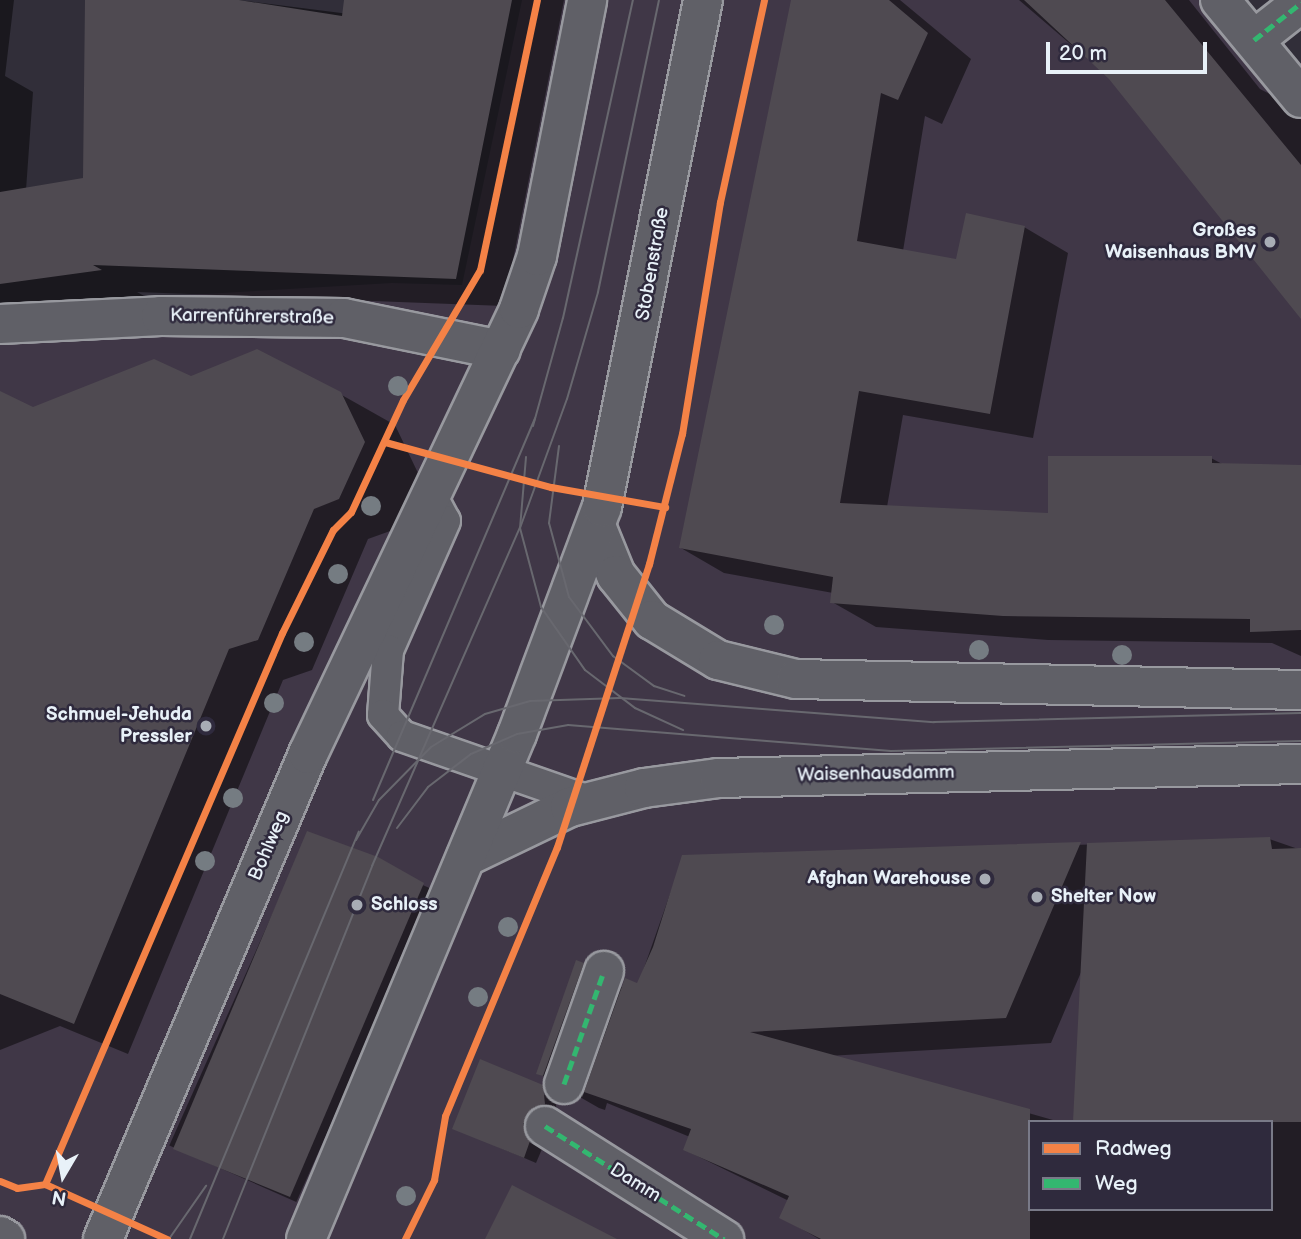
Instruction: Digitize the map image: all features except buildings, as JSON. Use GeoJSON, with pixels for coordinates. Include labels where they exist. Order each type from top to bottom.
{"type":"FeatureCollection","features":[{"type":"Feature","properties":{"kind":"street"},"geometry":{"type":"LineString","coordinates":[[501,350],[537,256],[587,0]]}},
{"type":"Feature","properties":{"kind":"street","name":"Stobenstraße"},"geometry":{"type":"LineString","coordinates":[[596,526],[618,446],[703,0]]}},
{"type":"Feature","properties":{"kind":"street"},"geometry":{"type":"LineString","coordinates":[[1220,0],[1301,98]]}},
{"type":"Feature","properties":{"kind":"street"},"geometry":{"type":"LineString","coordinates":[[1254,40],[1301,3]]}},
{"type":"Feature","properties":{"kind":"street","name":"Karrenführerstraße"},"geometry":{"type":"LineString","coordinates":[[0,324],[161,316],[344,318],[501,350]]}},
{"type":"Feature","properties":{"kind":"street","name":"Bohlweg"},"geometry":{"type":"LineString","coordinates":[[103,1239],[308,754],[501,350]]}},
{"type":"Feature","properties":{"kind":"street"},"geometry":{"type":"LineString","coordinates":[[596,526],[616,575],[671,635],[718,660],[796,679],[1301,690]]}},
{"type":"Feature","properties":{"kind":"street"},"geometry":{"type":"LineString","coordinates":[[306,1239],[501,771],[596,526]]}},
{"type":"Feature","properties":{"kind":"street","name":"Waisenhausdamm"},"geometry":{"type":"LineString","coordinates":[[466,857],[591,802],[719,778],[1301,764]]}},
{"type":"Feature","properties":{"kind":"street"},"geometry":{"type":"LineString","coordinates":[[564,1084],[604,971]]}},
{"type":"Feature","properties":{"kind":"street","name":"Damm"},"geometry":{"type":"LineString","coordinates":[[545,1126],[724,1239]]}},
{"type":"Feature","properties":{"kind":"street"},"geometry":{"type":"LineString","coordinates":[[0,1236],[5,1239]]}},
{"type":"Feature","properties":{"kind":"lane"},"geometry":{"type":"LineString","coordinates":[[432,497],[445,521],[388,650],[383,715],[402,736],[591,802]]}},
{"type":"Feature","properties":{"kind":"shaded area"},"geometry":{"type":"Polygon","coordinates":[[[522,0],[1208,0],[1301,112],[1301,1239],[18,1239],[0,1226],[0,306],[392,283],[462,285],[522,0]]]}},
{"type":"Feature","properties":{"kind":"tram line"},"geometry":{"type":"LineString","coordinates":[[533,426],[563,318],[633,0]]}},
{"type":"Feature","properties":{"kind":"tram line"},"geometry":{"type":"LineString","coordinates":[[223,1239],[372,866],[520,528],[567,399],[598,292],[659,0]]}},
{"type":"Feature","properties":{"kind":"tram line"},"geometry":{"type":"LineString","coordinates":[[373,800],[535,418]]}},
{"type":"Feature","properties":{"kind":"tram line"},"geometry":{"type":"LineString","coordinates":[[559,446],[549,523],[569,597],[613,656],[654,686],[684,696]]}},
{"type":"Feature","properties":{"kind":"tram line"},"geometry":{"type":"LineString","coordinates":[[526,457],[520,528],[541,607],[585,670],[635,708],[683,730]]}},
{"type":"Feature","properties":{"kind":"tram line"},"geometry":{"type":"LineString","coordinates":[[356,840],[379,800],[431,747],[485,714],[530,701],[620,698],[934,722],[1301,713]]}},
{"type":"Feature","properties":{"kind":"tram line"},"geometry":{"type":"LineString","coordinates":[[397,828],[428,787],[471,754],[517,734],[568,725],[891,751],[1301,741]]}},
{"type":"Feature","properties":{"kind":"tram line"},"geometry":{"type":"LineString","coordinates":[[190,1239],[359,832]]}},
{"type":"Feature","properties":{"kind":"tram line"},"geometry":{"type":"LineString","coordinates":[[169,1239],[206,1186]]}},
{"type":"Feature","properties":{"kind":"marked path"},"geometry":{"type":"LineString","coordinates":[[1254,40],[1301,3]]}},
{"type":"Feature","properties":{"kind":"marked path"},"geometry":{"type":"LineString","coordinates":[[564,1084],[604,971]]}},
{"type":"Feature","properties":{"kind":"marked path"},"geometry":{"type":"LineString","coordinates":[[545,1126],[724,1239]]}},
{"type":"Feature","properties":{"kind":"cycle path"},"geometry":{"type":"LineString","coordinates":[[0,1181],[17,1188],[45,1184],[282,633],[333,530],[351,512],[403,400],[480,270],[537,0]]}},
{"type":"Feature","properties":{"kind":"cycle path"},"geometry":{"type":"LineString","coordinates":[[405,1239],[434,1180],[445,1116],[557,847],[649,564],[682,434],[720,202],[764,0]]}},
{"type":"Feature","properties":{"kind":"cycle path"},"geometry":{"type":"LineString","coordinates":[[385,442],[551,487],[665,507]]}},
{"type":"Feature","properties":{"kind":"cycle path"},"geometry":{"type":"LineString","coordinates":[[45,1184],[167,1239]]}},
{"type":"Feature","properties":{"kind":"place","name":"Großes Waisenhaus BMV"},"geometry":{"type":"Point","coordinates":[1270,242]}},
{"type":"Feature","properties":{"kind":"place","name":"Schmuel-Jehuda Pressler"},"geometry":{"type":"Point","coordinates":[206,726]}},
{"type":"Feature","properties":{"kind":"place","name":"Afghan Warehouse"},"geometry":{"type":"Point","coordinates":[985,879]}},
{"type":"Feature","properties":{"kind":"place","name":"Shelter Now"},"geometry":{"type":"Point","coordinates":[1037,897]}},
{"type":"Feature","properties":{"kind":"place","name":"Schloss"},"geometry":{"type":"Point","coordinates":[357,905]}}]}
